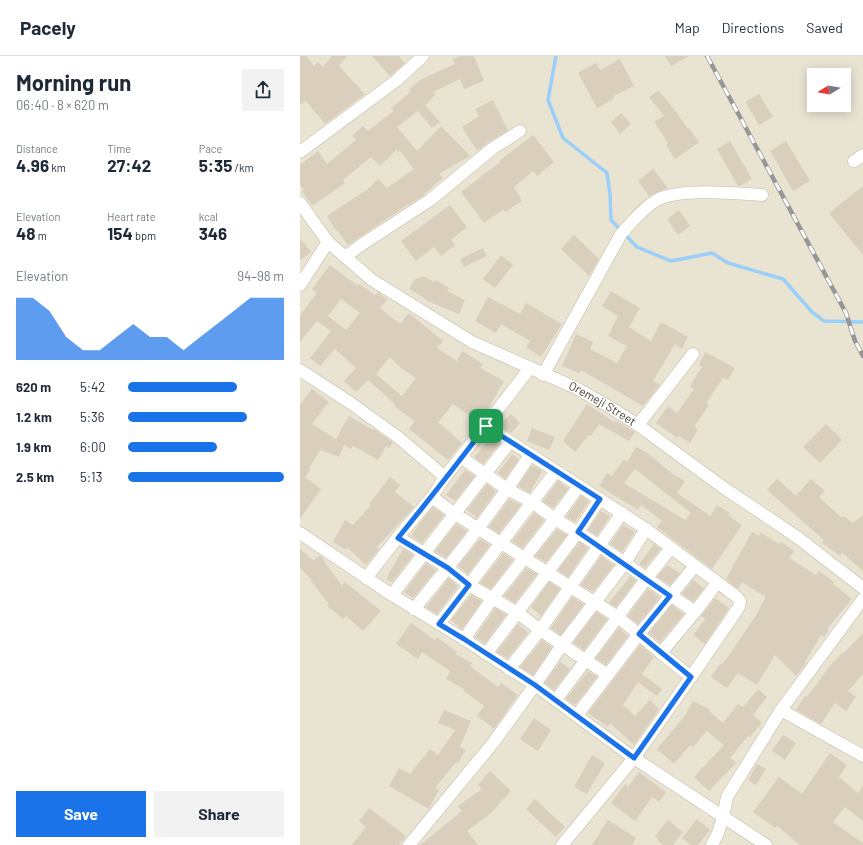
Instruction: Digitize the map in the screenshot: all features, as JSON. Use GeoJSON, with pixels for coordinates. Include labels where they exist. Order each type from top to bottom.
{"type":"FeatureCollection","features":[{"type":"Feature","properties":{"kind":"street"},"geometry":{"type":"LineString","coordinates":[[300,152],[397,80],[423,56]]}},
{"type":"Feature","properties":{"kind":"street"},"geometry":{"type":"LineString","coordinates":[[345,257],[430,200],[493,148],[520,131]]}},
{"type":"Feature","properties":{"kind":"street"},"geometry":{"type":"LineString","coordinates":[[544,374],[621,234],[634,219],[657,200],[675,194],[723,192],[762,195]]}},
{"type":"Feature","properties":{"kind":"street","name":"Oremeji Street"},"geometry":{"type":"LineString","coordinates":[[300,203],[328,242],[372,280],[472,342],[576,388],[638,425],[724,488],[797,537],[863,588]]}},
{"type":"Feature","properties":{"kind":"street"},"geometry":{"type":"LineString","coordinates":[[300,285],[328,242]]}},
{"type":"Feature","properties":{"kind":"street"},"geometry":{"type":"LineString","coordinates":[[638,425],[693,354]]}},
{"type":"Feature","properties":{"kind":"street"},"geometry":{"type":"LineString","coordinates":[[366,578],[432,497],[445,477],[462,458],[530,368]]}},
{"type":"Feature","properties":{"kind":"street"},"geometry":{"type":"LineString","coordinates":[[300,370],[352,404],[399,438],[445,477]]}},
{"type":"Feature","properties":{"kind":"street"},"geometry":{"type":"LineString","coordinates":[[486,426],[646,529],[737,597],[740,601],[739,607],[634,758],[562,845]]}},
{"type":"Feature","properties":{"kind":"street"},"geometry":{"type":"LineString","coordinates":[[392,595],[510,442]]}},
{"type":"Feature","properties":{"kind":"street"},"geometry":{"type":"LineString","coordinates":[[414,609],[448,568],[478,528],[507,489],[530,454]]}},
{"type":"Feature","properties":{"kind":"street"},"geometry":{"type":"LineString","coordinates":[[462,458],[507,489],[532,502],[555,519],[600,546],[695,612]]}},
{"type":"Feature","properties":{"kind":"street"},"geometry":{"type":"LineString","coordinates":[[439,624],[556,471]]}},
{"type":"Feature","properties":{"kind":"street"},"geometry":{"type":"LineString","coordinates":[[464,639],[492,599],[579,486]]}},
{"type":"Feature","properties":{"kind":"street"},"geometry":{"type":"LineString","coordinates":[[432,497],[455,514],[618,617],[691,677]]}},
{"type":"Feature","properties":{"kind":"street"},"geometry":{"type":"LineString","coordinates":[[486,654],[578,532],[600,499]]}},
{"type":"Feature","properties":{"kind":"street"},"geometry":{"type":"LineString","coordinates":[[509,669],[540,630],[622,513]]}},
{"type":"Feature","properties":{"kind":"street"},"geometry":{"type":"LineString","coordinates":[[409,845],[488,748],[535,685],[562,645],[624,564],[646,529]]}},
{"type":"Feature","properties":{"kind":"street"},"geometry":{"type":"LineString","coordinates":[[300,533],[392,595],[535,685],[634,758],[766,845]]}},
{"type":"Feature","properties":{"kind":"street"},"geometry":{"type":"LineString","coordinates":[[398,538],[448,568],[469,585],[518,613],[540,630],[608,675]]}},
{"type":"Feature","properties":{"kind":"street"},"geometry":{"type":"LineString","coordinates":[[556,700],[646,579],[671,548]]}},
{"type":"Feature","properties":{"kind":"street"},"geometry":{"type":"LineString","coordinates":[[577,715],[639,634],[696,566]]}},
{"type":"Feature","properties":{"kind":"street"},"geometry":{"type":"LineString","coordinates":[[661,653],[695,612],[717,582]]}},
{"type":"Feature","properties":{"kind":"street"},"geometry":{"type":"LineString","coordinates":[[712,845],[723,818],[727,797],[781,710],[863,599]]}},
{"type":"Feature","properties":{"kind":"street"},"geometry":{"type":"LineString","coordinates":[[781,710],[863,756]]}},
{"type":"Feature","properties":{"kind":"shaded area"},"geometry":{"type":"Polygon","coordinates":[[[300,56],[863,56],[863,845],[300,845],[300,56]]]}},
{"type":"Feature","properties":{"kind":"building"},"geometry":{"type":"Polygon","coordinates":[[[300,56],[306,56],[314,66],[318,62],[323,67],[332,56],[347,56],[339,66],[365,94],[325,124],[306,101],[300,105],[300,56]]]}},
{"type":"Feature","properties":{"kind":"building"},"geometry":{"type":"Polygon","coordinates":[[[372,56],[399,56],[405,63],[390,76],[372,56]]]}},
{"type":"Feature","properties":{"kind":"building"},"geometry":{"type":"Polygon","coordinates":[[[461,56],[474,56],[484,81],[464,89],[460,79],[433,92],[436,94],[425,105],[440,122],[432,128],[418,111],[397,127],[417,151],[441,126],[470,156],[439,174],[443,178],[423,196],[408,204],[348,245],[338,231],[337,232],[327,216],[368,189],[378,179],[387,188],[414,169],[400,151],[398,152],[396,150],[380,166],[371,157],[343,180],[345,183],[312,206],[302,191],[304,190],[300,184],[300,165],[318,151],[327,164],[356,140],[352,136],[363,126],[368,131],[394,111],[391,108],[411,92],[409,90],[420,80],[455,64],[453,59],[461,56]]]}},
{"type":"Feature","properties":{"kind":"building"},"geometry":{"type":"Polygon","coordinates":[[[665,56],[689,56],[671,66],[665,56]]]}},
{"type":"Feature","properties":{"kind":"building"},"geometry":{"type":"Polygon","coordinates":[[[620,59],[634,86],[614,96],[615,98],[597,108],[578,73],[596,63],[600,70],[620,59]]]}},
{"type":"Feature","properties":{"kind":"building"},"geometry":{"type":"Polygon","coordinates":[[[658,90],[699,142],[675,159],[666,145],[668,143],[654,122],[664,116],[649,97],[658,90]]]}},
{"type":"Feature","properties":{"kind":"building"},"geometry":{"type":"Polygon","coordinates":[[[759,94],[773,117],[759,125],[745,102],[759,94]]]}},
{"type":"Feature","properties":{"kind":"building"},"geometry":{"type":"Polygon","coordinates":[[[493,100],[508,130],[477,151],[462,127],[479,116],[475,109],[493,100]]]}},
{"type":"Feature","properties":{"kind":"building"},"geometry":{"type":"Polygon","coordinates":[[[621,113],[631,124],[620,134],[611,122],[621,113]]]}},
{"type":"Feature","properties":{"kind":"building"},"geometry":{"type":"Polygon","coordinates":[[[533,135],[554,162],[537,176],[533,171],[514,187],[522,201],[505,212],[504,209],[484,223],[461,192],[500,163],[499,161],[533,135]]]}},
{"type":"Feature","properties":{"kind":"building"},"geometry":{"type":"Polygon","coordinates":[[[730,141],[752,179],[740,186],[738,186],[717,149],[730,141]]]}},
{"type":"Feature","properties":{"kind":"building"},"geometry":{"type":"Polygon","coordinates":[[[786,141],[810,181],[793,191],[770,151],[786,141]]]}},
{"type":"Feature","properties":{"kind":"building"},"geometry":{"type":"Polygon","coordinates":[[[653,169],[668,188],[649,196],[638,181],[653,169]]]}},
{"type":"Feature","properties":{"kind":"building"},"geometry":{"type":"Polygon","coordinates":[[[863,186],[863,255],[829,213],[863,186]]]}},
{"type":"Feature","properties":{"kind":"building"},"geometry":{"type":"Polygon","coordinates":[[[450,205],[467,227],[451,240],[455,245],[441,256],[434,247],[416,261],[401,241],[450,205]]]}},
{"type":"Feature","properties":{"kind":"building"},"geometry":{"type":"Polygon","coordinates":[[[679,210],[690,226],[678,235],[667,219],[679,210]]]}},
{"type":"Feature","properties":{"kind":"building"},"geometry":{"type":"Polygon","coordinates":[[[574,235],[599,259],[589,276],[561,249],[574,235]]]}},
{"type":"Feature","properties":{"kind":"building"},"geometry":{"type":"Polygon","coordinates":[[[300,238],[311,252],[300,261],[300,238]]]}},
{"type":"Feature","properties":{"kind":"building"},"geometry":{"type":"Polygon","coordinates":[[[483,248],[487,256],[464,267],[460,259],[483,248]]]}},
{"type":"Feature","properties":{"kind":"building"},"geometry":{"type":"Polygon","coordinates":[[[501,255],[513,265],[495,288],[483,279],[501,255]]]}},
{"type":"Feature","properties":{"kind":"building"},"geometry":{"type":"Polygon","coordinates":[[[330,265],[358,286],[359,284],[375,295],[378,292],[387,300],[380,308],[400,324],[409,313],[443,341],[437,348],[457,361],[462,351],[483,364],[480,368],[504,381],[487,411],[478,422],[453,404],[438,422],[462,443],[448,460],[409,429],[415,421],[394,406],[395,404],[368,380],[356,392],[344,381],[356,368],[335,349],[320,366],[310,358],[331,331],[317,321],[300,342],[300,315],[317,293],[312,289],[330,265]],[[341,299],[328,316],[346,330],[360,313],[341,299]],[[390,357],[376,374],[402,396],[416,378],[401,368],[390,357]]]}},
{"type":"Feature","properties":{"kind":"building"},"geometry":{"type":"Polygon","coordinates":[[[424,276],[449,288],[447,291],[465,300],[459,314],[425,300],[426,299],[409,289],[414,280],[424,276]]]}},
{"type":"Feature","properties":{"kind":"building"},"geometry":{"type":"Polygon","coordinates":[[[611,291],[640,308],[629,327],[651,341],[661,322],[688,337],[682,349],[675,344],[653,381],[660,385],[643,406],[581,370],[579,373],[562,366],[576,334],[593,342],[590,349],[617,363],[627,346],[608,336],[618,316],[602,306],[611,291]]]}},
{"type":"Feature","properties":{"kind":"building"},"geometry":{"type":"Polygon","coordinates":[[[488,297],[520,314],[526,303],[562,324],[541,357],[526,347],[530,341],[501,324],[496,333],[475,321],[488,297]]]}},
{"type":"Feature","properties":{"kind":"building"},"geometry":{"type":"Polygon","coordinates":[[[705,352],[735,368],[728,380],[723,378],[706,403],[709,405],[694,427],[698,429],[690,443],[679,436],[677,438],[656,423],[668,406],[677,413],[694,389],[690,386],[702,367],[699,365],[705,352]]]}},
{"type":"Feature","properties":{"kind":"building"},"geometry":{"type":"Polygon","coordinates":[[[312,389],[329,402],[312,424],[336,439],[349,416],[373,430],[374,429],[393,443],[389,448],[386,446],[378,460],[353,446],[351,449],[344,445],[339,457],[320,450],[309,468],[311,470],[305,477],[321,489],[300,519],[300,405],[312,389]]]}},
{"type":"Feature","properties":{"kind":"building"},"geometry":{"type":"Polygon","coordinates":[[[587,404],[614,422],[615,420],[635,432],[629,441],[599,424],[591,436],[589,435],[575,452],[563,441],[587,404]]]}},
{"type":"Feature","properties":{"kind":"building"},"geometry":{"type":"Polygon","coordinates":[[[511,414],[520,423],[511,433],[501,427],[501,424],[511,414]]]}},
{"type":"Feature","properties":{"kind":"building"},"geometry":{"type":"Polygon","coordinates":[[[826,424],[842,440],[820,463],[803,447],[826,424]]]}},
{"type":"Feature","properties":{"kind":"building"},"geometry":{"type":"Polygon","coordinates":[[[532,428],[555,437],[549,450],[527,441],[532,428]]]}},
{"type":"Feature","properties":{"kind":"building"},"geometry":{"type":"Polygon","coordinates":[[[491,438],[499,444],[483,464],[474,457],[491,438]]]}},
{"type":"Feature","properties":{"kind":"building"},"geometry":{"type":"Polygon","coordinates":[[[636,447],[646,452],[673,474],[685,481],[677,493],[710,516],[717,505],[730,513],[728,515],[742,525],[712,569],[657,527],[662,521],[641,505],[638,510],[599,486],[607,473],[612,476],[624,459],[627,462],[636,447]],[[635,469],[624,483],[685,520],[691,513],[635,469]]]}},
{"type":"Feature","properties":{"kind":"building"},"geometry":{"type":"Polygon","coordinates":[[[512,454],[519,459],[505,479],[498,473],[512,454]]]}},
{"type":"Feature","properties":{"kind":"building"},"geometry":{"type":"Polygon","coordinates":[[[532,465],[542,471],[530,493],[518,486],[532,465]]]}},
{"type":"Feature","properties":{"kind":"building"},"geometry":{"type":"Polygon","coordinates":[[[465,470],[475,476],[455,501],[446,495],[465,470]]]}},
{"type":"Feature","properties":{"kind":"building"},"geometry":{"type":"Polygon","coordinates":[[[390,477],[400,485],[395,492],[414,507],[377,547],[379,549],[366,565],[347,547],[346,550],[333,542],[345,520],[353,525],[371,505],[369,504],[390,477]]]}},
{"type":"Feature","properties":{"kind":"building"},"geometry":{"type":"Polygon","coordinates":[[[777,479],[796,496],[811,479],[825,491],[819,497],[842,518],[844,516],[853,523],[863,515],[863,571],[842,553],[840,556],[822,543],[824,540],[767,490],[777,479]]]}},
{"type":"Feature","properties":{"kind":"building"},"geometry":{"type":"Polygon","coordinates":[[[558,481],[568,489],[553,508],[543,501],[558,481]]]}},
{"type":"Feature","properties":{"kind":"building"},"geometry":{"type":"Polygon","coordinates":[[[487,484],[496,491],[477,518],[467,510],[487,484]]]}},
{"type":"Feature","properties":{"kind":"building"},"geometry":{"type":"Polygon","coordinates":[[[581,496],[589,501],[575,522],[566,517],[581,496]]]}},
{"type":"Feature","properties":{"kind":"building"},"geometry":{"type":"Polygon","coordinates":[[[509,499],[521,505],[499,533],[489,527],[509,499]]]}},
{"type":"Feature","properties":{"kind":"building"},"geometry":{"type":"Polygon","coordinates":[[[433,507],[444,515],[422,543],[411,536],[433,507]]]}},
{"type":"Feature","properties":{"kind":"building"},"geometry":{"type":"Polygon","coordinates":[[[601,511],[610,516],[597,536],[588,530],[601,511]]]}},
{"type":"Feature","properties":{"kind":"building"},"geometry":{"type":"Polygon","coordinates":[[[534,513],[544,520],[523,548],[512,541],[534,513]]]}},
{"type":"Feature","properties":{"kind":"building"},"geometry":{"type":"Polygon","coordinates":[[[456,524],[467,531],[446,558],[435,551],[456,524]]]}},
{"type":"Feature","properties":{"kind":"building"},"geometry":{"type":"Polygon","coordinates":[[[623,525],[635,532],[622,552],[610,544],[623,525]]]}},
{"type":"Feature","properties":{"kind":"building"},"geometry":{"type":"Polygon","coordinates":[[[557,529],[567,535],[546,562],[535,556],[557,529]]]}},
{"type":"Feature","properties":{"kind":"building"},"geometry":{"type":"Polygon","coordinates":[[[752,532],[759,536],[761,533],[779,544],[781,542],[794,551],[789,558],[816,575],[819,571],[834,582],[833,584],[852,599],[827,629],[829,630],[824,637],[821,635],[805,662],[806,663],[796,676],[775,655],[757,685],[738,673],[727,688],[711,677],[721,663],[722,664],[727,658],[755,617],[766,597],[742,582],[738,589],[726,579],[752,532]]]}},
{"type":"Feature","properties":{"kind":"building"},"geometry":{"type":"Polygon","coordinates":[[[480,539],[490,545],[468,574],[458,566],[480,539]]]}},
{"type":"Feature","properties":{"kind":"building"},"geometry":{"type":"Polygon","coordinates":[[[580,542],[588,548],[568,577],[558,570],[580,542]]]}},
{"type":"Feature","properties":{"kind":"building"},"geometry":{"type":"Polygon","coordinates":[[[654,544],[660,549],[645,568],[639,564],[654,544]]]}},
{"type":"Feature","properties":{"kind":"building"},"geometry":{"type":"Polygon","coordinates":[[[300,549],[313,560],[320,556],[322,557],[342,586],[345,582],[381,611],[363,631],[346,616],[343,619],[327,606],[329,604],[311,581],[312,580],[300,568],[300,549]]]}},
{"type":"Feature","properties":{"kind":"building"},"geometry":{"type":"Polygon","coordinates":[[[403,549],[413,555],[392,582],[386,579],[403,549]]]}},
{"type":"Feature","properties":{"kind":"building"},"geometry":{"type":"Polygon","coordinates":[[[503,553],[513,560],[491,589],[480,583],[503,553]]]}},
{"type":"Feature","properties":{"kind":"building"},"geometry":{"type":"Polygon","coordinates":[[[601,556],[614,565],[593,592],[581,585],[601,556]]]}},
{"type":"Feature","properties":{"kind":"building"},"geometry":{"type":"Polygon","coordinates":[[[426,563],[436,570],[413,598],[404,592],[426,563]]]}},
{"type":"Feature","properties":{"kind":"building"},"geometry":{"type":"Polygon","coordinates":[[[667,565],[680,573],[670,585],[657,577],[667,565]]]}},
{"type":"Feature","properties":{"kind":"building"},"geometry":{"type":"Polygon","coordinates":[[[526,568],[537,574],[515,603],[504,596],[526,568]]]}},
{"type":"Feature","properties":{"kind":"building"},"geometry":{"type":"Polygon","coordinates":[[[630,576],[636,580],[616,607],[609,603],[630,576]]]}},
{"type":"Feature","properties":{"kind":"building"},"geometry":{"type":"Polygon","coordinates":[[[449,578],[458,586],[437,614],[426,607],[449,578]]]}},
{"type":"Feature","properties":{"kind":"building"},"geometry":{"type":"Polygon","coordinates":[[[693,580],[704,588],[693,602],[682,594],[693,580]]]}},
{"type":"Feature","properties":{"kind":"building"},"geometry":{"type":"Polygon","coordinates":[[[549,582],[560,589],[541,616],[531,607],[549,582]]]}},
{"type":"Feature","properties":{"kind":"building"},"geometry":{"type":"Polygon","coordinates":[[[648,589],[660,597],[638,624],[628,616],[648,589]]]}},
{"type":"Feature","properties":{"kind":"building"},"geometry":{"type":"Polygon","coordinates":[[[471,595],[482,601],[462,629],[451,620],[471,595]]]}},
{"type":"Feature","properties":{"kind":"building"},"geometry":{"type":"Polygon","coordinates":[[[572,597],[584,604],[561,635],[551,628],[572,597]]]}},
{"type":"Feature","properties":{"kind":"building"},"geometry":{"type":"Polygon","coordinates":[[[715,598],[729,608],[705,644],[693,635],[705,619],[701,616],[715,598]]]}},
{"type":"Feature","properties":{"kind":"building"},"geometry":{"type":"Polygon","coordinates":[[[672,605],[684,614],[660,642],[649,633],[672,605]]]}},
{"type":"Feature","properties":{"kind":"building"},"geometry":{"type":"Polygon","coordinates":[[[495,608],[506,615],[485,643],[475,637],[495,608]]]}},
{"type":"Feature","properties":{"kind":"building"},"geometry":{"type":"Polygon","coordinates":[[[596,612],[607,619],[584,650],[573,643],[596,612]]]}},
{"type":"Feature","properties":{"kind":"building"},"geometry":{"type":"Polygon","coordinates":[[[411,623],[435,640],[437,637],[457,652],[455,654],[472,663],[470,666],[498,687],[501,683],[518,695],[494,729],[477,716],[484,706],[464,691],[464,689],[446,679],[450,671],[422,652],[418,659],[396,644],[411,623]]]}},
{"type":"Feature","properties":{"kind":"building"},"geometry":{"type":"Polygon","coordinates":[[[518,624],[528,633],[508,658],[497,652],[518,624]]]}},
{"type":"Feature","properties":{"kind":"building"},"geometry":{"type":"Polygon","coordinates":[[[619,628],[628,636],[606,665],[596,658],[619,628]]]}},
{"type":"Feature","properties":{"kind":"building"},"geometry":{"type":"Polygon","coordinates":[[[863,633],[863,674],[848,691],[856,697],[846,711],[835,703],[821,724],[796,710],[805,696],[807,697],[829,667],[863,633]]]}},
{"type":"Feature","properties":{"kind":"building"},"geometry":{"type":"Polygon","coordinates":[[[542,640],[552,647],[533,675],[520,667],[542,640]]]}},
{"type":"Feature","properties":{"kind":"building"},"geometry":{"type":"Polygon","coordinates":[[[640,645],[654,657],[642,674],[662,689],[657,696],[638,682],[623,705],[635,716],[650,700],[659,709],[634,745],[610,723],[608,727],[588,713],[640,645]]]}},
{"type":"Feature","properties":{"kind":"building"},"geometry":{"type":"Polygon","coordinates":[[[560,662],[570,669],[554,690],[545,683],[560,662]]]}},
{"type":"Feature","properties":{"kind":"building"},"geometry":{"type":"Polygon","coordinates":[[[588,671],[597,677],[575,705],[566,699],[588,671]]]}},
{"type":"Feature","properties":{"kind":"building"},"geometry":{"type":"Polygon","coordinates":[[[758,689],[767,697],[753,715],[762,723],[750,737],[748,736],[730,758],[736,763],[709,791],[694,777],[724,745],[707,731],[693,747],[690,745],[674,764],[657,749],[684,717],[693,701],[710,710],[709,711],[723,723],[738,704],[743,707],[758,689]]]}},
{"type":"Feature","properties":{"kind":"building"},"geometry":{"type":"Polygon","coordinates":[[[444,710],[471,721],[460,747],[466,750],[458,763],[456,762],[435,788],[439,790],[429,809],[389,786],[399,768],[410,774],[430,749],[438,755],[455,730],[438,723],[444,710]]]}},
{"type":"Feature","properties":{"kind":"building"},"geometry":{"type":"Polygon","coordinates":[[[534,718],[551,730],[538,751],[520,739],[534,718]]]}},
{"type":"Feature","properties":{"kind":"building"},"geometry":{"type":"Polygon","coordinates":[[[783,735],[796,743],[785,760],[772,751],[783,735]]]}},
{"type":"Feature","properties":{"kind":"building"},"geometry":{"type":"Polygon","coordinates":[[[830,753],[847,765],[839,777],[858,793],[863,786],[863,821],[845,807],[833,822],[863,843],[863,845],[800,845],[777,826],[775,828],[753,812],[779,777],[802,794],[830,753]]]}},
{"type":"Feature","properties":{"kind":"building"},"geometry":{"type":"Polygon","coordinates":[[[592,755],[605,763],[587,794],[574,787],[592,755]]]}},
{"type":"Feature","properties":{"kind":"building"},"geometry":{"type":"Polygon","coordinates":[[[757,764],[766,769],[756,785],[748,780],[757,764]]]}},
{"type":"Feature","properties":{"kind":"building"},"geometry":{"type":"Polygon","coordinates":[[[490,771],[511,791],[490,814],[467,831],[478,845],[420,845],[462,811],[458,806],[482,789],[478,785],[490,771]]]}},
{"type":"Feature","properties":{"kind":"building"},"geometry":{"type":"Polygon","coordinates":[[[639,772],[666,792],[659,802],[652,797],[635,821],[611,803],[625,784],[628,787],[639,772]]]}},
{"type":"Feature","properties":{"kind":"building"},"geometry":{"type":"Polygon","coordinates":[[[535,799],[565,827],[556,837],[526,809],[535,799]]]}},
{"type":"Feature","properties":{"kind":"building"},"geometry":{"type":"Polygon","coordinates":[[[369,808],[406,836],[399,845],[352,845],[366,827],[359,821],[369,808]]]}},
{"type":"Feature","properties":{"kind":"building"},"geometry":{"type":"Polygon","coordinates":[[[697,819],[710,830],[698,845],[691,845],[682,838],[697,819]]]}},
{"type":"Feature","properties":{"kind":"building"},"geometry":{"type":"Polygon","coordinates":[[[608,820],[636,838],[632,845],[592,845],[608,820]]]}},
{"type":"Feature","properties":{"kind":"building"},"geometry":{"type":"Polygon","coordinates":[[[668,820],[683,832],[673,845],[663,845],[655,836],[668,820]]]}},
{"type":"Feature","properties":{"kind":"waterway"},"geometry":{"type":"LineString","coordinates":[[556,56],[548,100],[563,138],[607,173],[610,194],[611,220],[637,247],[671,261],[712,253],[728,263],[783,279],[812,312],[824,321],[863,322]]}},
{"type":"Feature","properties":{"kind":"railway"},"geometry":{"type":"LineString","coordinates":[[707,56],[846,313],[855,341],[863,356]]}},
{"type":"Feature","properties":{"kind":"route"},"geometry":{"type":"LineString","coordinates":[[486,426],[600,499],[578,532],[670,596],[639,634],[691,677],[634,758],[535,685],[439,624],[469,585],[448,568],[398,538],[432,497],[445,477],[462,458],[486,426]]}}]}
